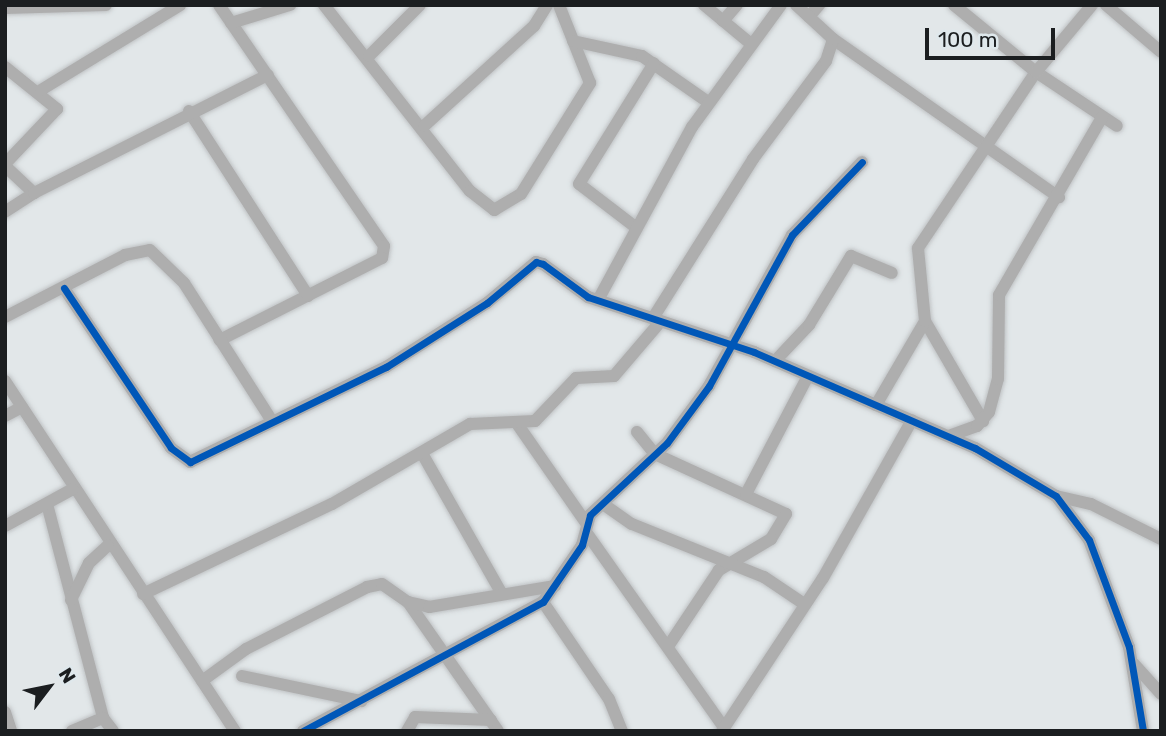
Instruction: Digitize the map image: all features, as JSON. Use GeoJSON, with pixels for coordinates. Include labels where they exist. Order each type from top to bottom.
{"type":"FeatureCollection","features":[{"type":"Feature","properties":{"kind":"street"},"geometry":{"type":"LineString","coordinates":[[5,9],[106,5]]}},
{"type":"Feature","properties":{"kind":"street"},"geometry":{"type":"LineString","coordinates":[[41,90],[180,5]]}},
{"type":"Feature","properties":{"kind":"street"},"geometry":{"type":"LineString","coordinates":[[219,5],[384,246],[382,258],[219,340]]}},
{"type":"Feature","properties":{"kind":"street"},"geometry":{"type":"LineString","coordinates":[[231,23],[290,5]]}},
{"type":"Feature","properties":{"kind":"street"},"geometry":{"type":"LineString","coordinates":[[324,5],[369,56],[485,209],[506,207],[570,122],[590,83],[559,5]]}},
{"type":"Feature","properties":{"kind":"street"},"geometry":{"type":"LineString","coordinates":[[369,56],[420,5]]}},
{"type":"Feature","properties":{"kind":"street"},"geometry":{"type":"LineString","coordinates":[[424,126],[534,26],[547,5]]}},
{"type":"Feature","properties":{"kind":"street"},"geometry":{"type":"LineString","coordinates":[[704,5],[751,44]]}},
{"type":"Feature","properties":{"kind":"street"},"geometry":{"type":"LineString","coordinates":[[723,21],[737,5]]}},
{"type":"Feature","properties":{"kind":"street"},"geometry":{"type":"LineString","coordinates":[[598,300],[634,226],[708,102],[781,5]]}},
{"type":"Feature","properties":{"kind":"street"},"geometry":{"type":"LineString","coordinates":[[796,5],[833,39],[985,151],[1059,197]]}},
{"type":"Feature","properties":{"kind":"street"},"geometry":{"type":"LineString","coordinates":[[809,17],[819,5]]}},
{"type":"Feature","properties":{"kind":"street"},"geometry":{"type":"LineString","coordinates":[[954,5],[1035,72],[1117,127]]}},
{"type":"Feature","properties":{"kind":"street"},"geometry":{"type":"LineString","coordinates":[[983,422],[925,321],[918,248],[1035,72],[1092,5]]}},
{"type":"Feature","properties":{"kind":"street"},"geometry":{"type":"LineString","coordinates":[[1106,5],[1161,52]]}},
{"type":"Feature","properties":{"kind":"street"},"geometry":{"type":"LineString","coordinates":[[143,594],[423,456],[470,424],[518,425],[554,408],[576,378],[614,376],[657,320],[753,159],[826,61],[833,39]]}},
{"type":"Feature","properties":{"kind":"street"},"geometry":{"type":"LineString","coordinates":[[573,41],[654,63],[708,102]]}},
{"type":"Feature","properties":{"kind":"street"},"geometry":{"type":"LineString","coordinates":[[634,226],[579,184],[654,63]]}},
{"type":"Feature","properties":{"kind":"street"},"geometry":{"type":"LineString","coordinates":[[5,67],[41,90],[57,109],[5,165],[34,193]]}},
{"type":"Feature","properties":{"kind":"street"},"geometry":{"type":"LineString","coordinates":[[5,212],[34,193],[189,111],[268,75]]}},
{"type":"Feature","properties":{"kind":"street"},"geometry":{"type":"LineString","coordinates":[[189,111],[308,296]]}},
{"type":"Feature","properties":{"kind":"street"},"geometry":{"type":"LineString","coordinates":[[949,436],[983,422],[998,379],[999,295],[1059,197],[1102,117]]}},
{"type":"Feature","properties":{"kind":"street"},"geometry":{"type":"LineString","coordinates":[[303,731],[449,656],[542,602],[555,586],[586,527],[603,504],[656,454],[732,345],[792,235],[862,162]]}},
{"type":"Feature","properties":{"kind":"street"},"geometry":{"type":"LineString","coordinates":[[5,317],[125,255],[150,250],[184,283],[272,421]]}},
{"type":"Feature","properties":{"kind":"street"},"geometry":{"type":"LineString","coordinates":[[775,361],[808,325],[851,256],[891,273]]}},
{"type":"Feature","properties":{"kind":"street"},"geometry":{"type":"LineString","coordinates":[[64,288],[180,458],[190,462],[429,341],[536,262],[598,300],[775,361],[949,436],[1056,496],[1091,504],[1161,539]]}},
{"type":"Feature","properties":{"kind":"street"},"geometry":{"type":"LineString","coordinates":[[876,405],[925,321]]}},
{"type":"Feature","properties":{"kind":"street"},"geometry":{"type":"LineString","coordinates":[[746,494],[808,376]]}},
{"type":"Feature","properties":{"kind":"street"},"geometry":{"type":"LineString","coordinates":[[5,381],[108,545],[235,731]]}},
{"type":"Feature","properties":{"kind":"street"},"geometry":{"type":"LineString","coordinates":[[5,416],[22,407]]}},
{"type":"Feature","properties":{"kind":"street"},"geometry":{"type":"LineString","coordinates":[[518,425],[723,728],[804,604],[912,420]]}},
{"type":"Feature","properties":{"kind":"street"},"geometry":{"type":"LineString","coordinates":[[637,432],[656,454],[786,514],[771,539],[732,563],[707,585],[669,645]]}},
{"type":"Feature","properties":{"kind":"street"},"geometry":{"type":"LineString","coordinates":[[423,456],[502,594]]}},
{"type":"Feature","properties":{"kind":"street"},"geometry":{"type":"LineString","coordinates":[[5,526],[73,489]]}},
{"type":"Feature","properties":{"kind":"street"},"geometry":{"type":"LineString","coordinates":[[1056,496],[1089,540],[1132,661],[1143,731]]}},
{"type":"Feature","properties":{"kind":"street"},"geometry":{"type":"LineString","coordinates":[[47,504],[103,718],[113,731]]}},
{"type":"Feature","properties":{"kind":"street"},"geometry":{"type":"LineString","coordinates":[[603,504],[632,524],[732,563],[804,604]]}},
{"type":"Feature","properties":{"kind":"street"},"geometry":{"type":"LineString","coordinates":[[71,600],[89,563],[108,545]]}},
{"type":"Feature","properties":{"kind":"street"},"geometry":{"type":"LineString","coordinates":[[202,681],[246,649],[367,587],[382,584],[408,602],[430,641],[449,656],[495,726]]}},
{"type":"Feature","properties":{"kind":"street"},"geometry":{"type":"LineString","coordinates":[[408,602],[460,604],[555,586]]}},
{"type":"Feature","properties":{"kind":"street"},"geometry":{"type":"LineString","coordinates":[[542,602],[609,699],[622,731]]}},
{"type":"Feature","properties":{"kind":"street"},"geometry":{"type":"LineString","coordinates":[[1132,661],[1161,694]]}},
{"type":"Feature","properties":{"kind":"street"},"geometry":{"type":"LineString","coordinates":[[242,676],[361,701]]}},
{"type":"Feature","properties":{"kind":"street"},"geometry":{"type":"LineString","coordinates":[[5,712],[11,731]]}},
{"type":"Feature","properties":{"kind":"street"},"geometry":{"type":"LineString","coordinates":[[407,731],[415,717],[495,726]]}},
{"type":"Feature","properties":{"kind":"street"},"geometry":{"type":"LineString","coordinates":[[72,731],[103,718]]}},
{"type":"Feature","properties":{"kind":"cycle path"},"geometry":{"type":"LineString","coordinates":[[303,731],[543,602],[582,545],[590,515],[667,443],[709,386],[792,235],[862,162]]}},
{"type":"Feature","properties":{"kind":"cycle path"},"geometry":{"type":"LineString","coordinates":[[64,288],[171,448],[190,462],[386,367],[487,303],[536,262],[543,264],[588,297],[754,352],[975,448],[1056,496],[1089,540],[1129,647],[1143,731]]}}]}
